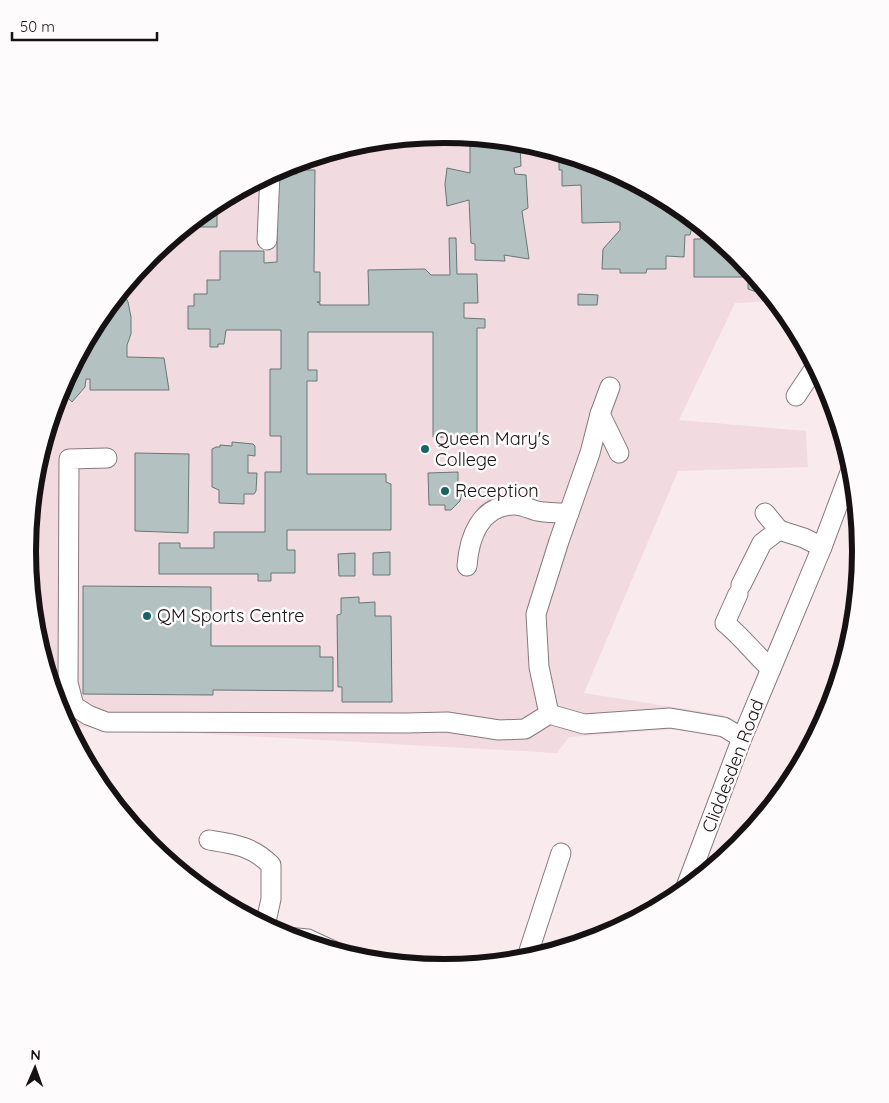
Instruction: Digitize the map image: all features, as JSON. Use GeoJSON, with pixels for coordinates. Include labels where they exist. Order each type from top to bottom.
{"type":"FeatureCollection","features":[{"type":"Feature","properties":{"kind":"street"},"geometry":{"type":"LineString","coordinates":[[267,240],[270,182]]}},
{"type":"Feature","properties":{"kind":"street"},"geometry":{"type":"LineString","coordinates":[[796,396],[812,372]]}},
{"type":"Feature","properties":{"kind":"street"},"geometry":{"type":"LineString","coordinates":[[549,714],[539,667],[536,614],[610,387]]}},
{"type":"Feature","properties":{"kind":"street"},"geometry":{"type":"LineString","coordinates":[[600,414],[619,453]]}},
{"type":"Feature","properties":{"kind":"street"},"geometry":{"type":"LineString","coordinates":[[107,458],[69,459],[68,683],[74,706],[88,715],[106,722],[447,722],[498,730],[525,729],[549,714],[584,724],[670,718],[724,727],[742,738]]}},
{"type":"Feature","properties":{"kind":"street","name":"Cliddesden Road"},"geometry":{"type":"LineString","coordinates":[[689,878],[742,738],[822,547],[846,482]]}},
{"type":"Feature","properties":{"kind":"street"},"geometry":{"type":"LineString","coordinates":[[467,566],[468,549],[478,524],[496,508],[516,505],[539,511],[569,513]]}},
{"type":"Feature","properties":{"kind":"street"},"geometry":{"type":"LineString","coordinates":[[539,511],[559,541]]}},
{"type":"Feature","properties":{"kind":"street"},"geometry":{"type":"LineString","coordinates":[[765,513],[779,530],[804,538],[822,547]]}},
{"type":"Feature","properties":{"kind":"street"},"geometry":{"type":"LineString","coordinates":[[771,669],[725,623],[762,543],[779,530]]}},
{"type":"Feature","properties":{"kind":"street"},"geometry":{"type":"LineString","coordinates":[[209,840],[236,844],[260,854],[271,865],[271,899],[267,919]]}},
{"type":"Feature","properties":{"kind":"street"},"geometry":{"type":"LineString","coordinates":[[529,951],[560,853]]}},
{"type":"Feature","properties":{"kind":"shaded area","name":"Queen Mary's College"},"geometry":{"type":"Polygon","coordinates":[[[444,143],[471,144],[524,151],[550,157],[601,174],[649,198],[671,212],[714,245],[751,282],[767,301],[735,303],[679,420],[806,431],[808,467],[678,471],[584,693],[724,715],[720,726],[569,737],[557,753],[75,726],[67,708],[50,657],[44,631],[37,578],[36,551],[40,498],[50,446],[58,420],[67,395],[91,347],[105,325],[138,282],[175,245],[218,212],[240,198],[288,174],[339,157],[365,151],[418,144],[444,143]]]}},
{"type":"Feature","properties":{"kind":"building"},"geometry":{"type":"Polygon","coordinates":[[[470,144],[520,150],[521,166],[514,168],[515,174],[526,175],[528,208],[522,211],[529,259],[504,255],[505,261],[475,260],[475,244],[471,243],[469,200],[447,206],[445,184],[447,168],[470,173],[470,144]]]}},
{"type":"Feature","properties":{"kind":"building"},"geometry":{"type":"Polygon","coordinates":[[[559,160],[601,174],[649,198],[671,212],[692,227],[690,235],[685,235],[684,257],[666,256],[666,269],[647,269],[646,273],[620,273],[620,269],[602,269],[603,249],[620,230],[620,222],[582,223],[581,185],[562,186],[562,170],[559,170],[559,160]]]}},
{"type":"Feature","properties":{"kind":"building"},"geometry":{"type":"Polygon","coordinates":[[[299,170],[315,170],[314,272],[320,272],[320,302],[317,302],[320,305],[369,305],[368,270],[425,269],[431,275],[450,275],[449,238],[456,238],[457,274],[477,274],[478,303],[464,303],[464,318],[485,319],[485,328],[477,328],[477,437],[433,437],[433,332],[308,332],[308,370],[317,370],[317,381],[307,381],[307,474],[386,474],[386,482],[391,484],[391,530],[287,530],[287,550],[295,550],[295,573],[271,573],[271,581],[258,581],[258,574],[159,574],[159,543],[180,543],[180,548],[214,548],[214,532],[265,532],[265,472],[281,472],[281,436],[270,436],[270,369],[281,369],[281,330],[226,330],[224,344],[218,344],[218,347],[210,347],[210,329],[188,329],[188,306],[194,306],[194,294],[207,294],[207,280],[220,280],[220,251],[264,251],[264,263],[277,262],[277,179],[288,174],[297,174],[297,171],[299,170]]]}},
{"type":"Feature","properties":{"kind":"building"},"geometry":{"type":"Polygon","coordinates":[[[217,213],[217,227],[197,227],[217,213]]]}},
{"type":"Feature","properties":{"kind":"building"},"geometry":{"type":"Polygon","coordinates":[[[701,234],[746,277],[694,277],[694,239],[701,239],[701,234]]]}},
{"type":"Feature","properties":{"kind":"building"},"geometry":{"type":"Polygon","coordinates":[[[748,279],[760,293],[748,289],[748,279]]]}},
{"type":"Feature","properties":{"kind":"building"},"geometry":{"type":"Polygon","coordinates":[[[578,294],[598,295],[597,305],[578,305],[578,294]]]}},
{"type":"Feature","properties":{"kind":"building"},"geometry":{"type":"Polygon","coordinates":[[[126,297],[131,317],[131,334],[127,345],[127,357],[164,358],[169,390],[90,390],[90,379],[86,379],[85,387],[72,402],[66,396],[78,371],[105,325],[126,297]]]}},
{"type":"Feature","properties":{"kind":"building"},"geometry":{"type":"Polygon","coordinates":[[[232,442],[253,444],[255,446],[255,456],[248,455],[248,473],[257,473],[256,491],[254,494],[244,494],[244,504],[219,503],[219,490],[212,487],[212,449],[220,447],[220,445],[232,446],[232,442]]]}},
{"type":"Feature","properties":{"kind":"building"},"geometry":{"type":"Polygon","coordinates":[[[135,453],[189,454],[188,533],[135,531],[135,453]]]}},
{"type":"Feature","properties":{"kind":"building","name":"Reception"},"geometry":{"type":"Polygon","coordinates":[[[458,472],[458,488],[463,488],[460,501],[451,510],[445,510],[445,505],[429,505],[428,473],[458,472]]]}},
{"type":"Feature","properties":{"kind":"building"},"geometry":{"type":"Polygon","coordinates":[[[390,552],[390,575],[373,575],[373,553],[390,552]]]}},
{"type":"Feature","properties":{"kind":"building"},"geometry":{"type":"Polygon","coordinates":[[[355,553],[355,576],[339,576],[338,554],[355,553]]]}},
{"type":"Feature","properties":{"kind":"building","name":"QM Sports Centre"},"geometry":{"type":"Polygon","coordinates":[[[83,586],[211,587],[211,646],[320,646],[320,657],[333,657],[333,691],[213,690],[213,695],[83,694],[83,586]]]}},
{"type":"Feature","properties":{"kind":"building"},"geometry":{"type":"Polygon","coordinates":[[[359,597],[359,603],[375,602],[375,616],[391,616],[392,702],[342,702],[342,687],[338,687],[337,615],[341,614],[341,598],[359,597]]]}},
{"type":"Feature","properties":{"kind":"place","name":"Queen Mary's College"},"geometry":{"type":"Point","coordinates":[425,449]}},
{"type":"Feature","properties":{"kind":"place","name":"Reception"},"geometry":{"type":"Point","coordinates":[445,491]}},
{"type":"Feature","properties":{"kind":"place","name":"QM Sports Centre"},"geometry":{"type":"Point","coordinates":[147,616]}}]}
